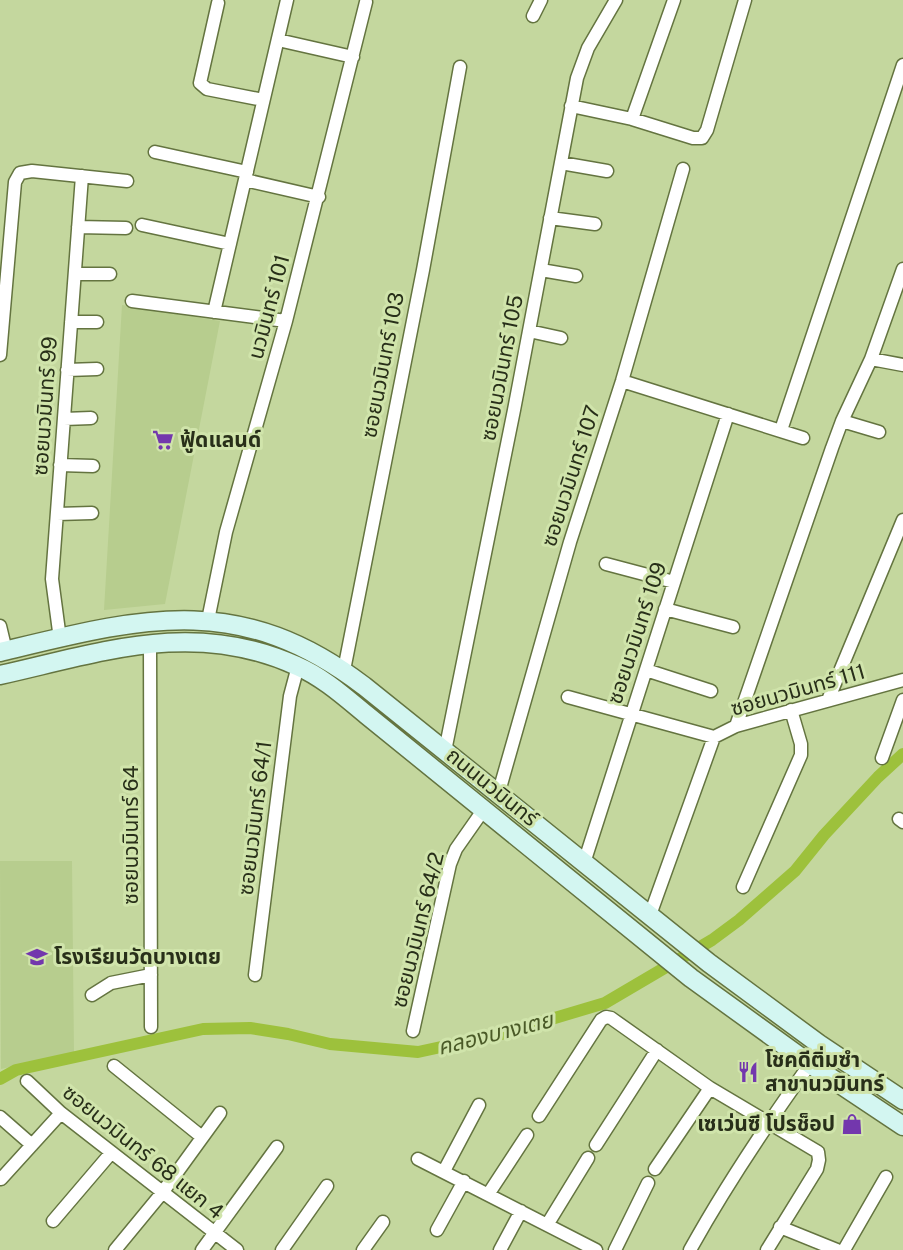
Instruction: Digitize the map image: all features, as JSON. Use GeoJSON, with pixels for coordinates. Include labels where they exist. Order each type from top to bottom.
{"type":"FeatureCollection","features":[{"type":"Feature","properties":{"kind":"main road","name":"ถนนนวมินทร์"},"geometry":{"type":"LineString","coordinates":[[3,651],[148,621],[208,621],[244,626],[301,645],[344,670],[709,963],[819,1044],[903,1100]]}},
{"type":"Feature","properties":{"kind":"main road","name":"ถนนนวมินทร์"},"geometry":{"type":"LineString","coordinates":[[0,675],[150,643],[200,641],[268,655],[298,666],[342,695],[691,978],[810,1064],[903,1126]]}},
{"type":"Feature","properties":{"kind":"street"},"geometry":{"type":"LineString","coordinates":[[214,312],[287,0]]}},
{"type":"Feature","properties":{"kind":"street"},"geometry":{"type":"LineString","coordinates":[[533,15],[541,0]]}},
{"type":"Feature","properties":{"kind":"street","name":"ซอยนวมินทร์ 105"},"geometry":{"type":"LineString","coordinates":[[445,752],[581,62],[616,0]]}},
{"type":"Feature","properties":{"kind":"street"},"geometry":{"type":"LineString","coordinates":[[632,120],[674,0]]}},
{"type":"Feature","properties":{"kind":"street"},"geometry":{"type":"LineString","coordinates":[[572,106],[632,120],[693,138],[702,138],[707,130],[745,0]]}},
{"type":"Feature","properties":{"kind":"street","name":"นวมินทร์ 101"},"geometry":{"type":"LineString","coordinates":[[208,621],[226,532],[319,197],[366,2]]}},
{"type":"Feature","properties":{"kind":"street"},"geometry":{"type":"LineString","coordinates":[[218,3],[200,83],[207,89],[264,100]]}},
{"type":"Feature","properties":{"kind":"street"},"geometry":{"type":"LineString","coordinates":[[278,40],[353,57]]}},
{"type":"Feature","properties":{"kind":"street"},"geometry":{"type":"LineString","coordinates":[[781,430],[903,65]]}},
{"type":"Feature","properties":{"kind":"street","name":"ซอยนวมินทร์ 103"},"geometry":{"type":"LineString","coordinates":[[344,670],[423,270],[460,67]]}},
{"type":"Feature","properties":{"kind":"street"},"geometry":{"type":"LineString","coordinates":[[155,152],[319,197]]}},
{"type":"Feature","properties":{"kind":"street"},"geometry":{"type":"LineString","coordinates":[[561,163],[606,171]]}},
{"type":"Feature","properties":{"kind":"street","name":"ซอยนวมินทร์ 107"},"geometry":{"type":"LineString","coordinates":[[498,795],[570,542],[622,381],[683,169]]}},
{"type":"Feature","properties":{"kind":"street"},"geometry":{"type":"LineString","coordinates":[[0,355],[15,182],[20,173],[32,171],[127,181]]}},
{"type":"Feature","properties":{"kind":"street","name":"ซอยนวมินทร์ 99"},"geometry":{"type":"LineString","coordinates":[[60,639],[52,579],[82,176]]}},
{"type":"Feature","properties":{"kind":"street"},"geometry":{"type":"LineString","coordinates":[[550,218],[595,224]]}},
{"type":"Feature","properties":{"kind":"street"},"geometry":{"type":"LineString","coordinates":[[142,225],[230,244]]}},
{"type":"Feature","properties":{"kind":"street"},"geometry":{"type":"LineString","coordinates":[[78,227],[126,228]]}},
{"type":"Feature","properties":{"kind":"street"},"geometry":{"type":"LineString","coordinates":[[736,726],[842,422],[871,359],[903,269]]}},
{"type":"Feature","properties":{"kind":"street"},"geometry":{"type":"LineString","coordinates":[[541,270],[576,276]]}},
{"type":"Feature","properties":{"kind":"street"},"geometry":{"type":"LineString","coordinates":[[75,274],[110,274]]}},
{"type":"Feature","properties":{"kind":"street"},"geometry":{"type":"LineString","coordinates":[[132,301],[286,321]]}},
{"type":"Feature","properties":{"kind":"street"},"geometry":{"type":"LineString","coordinates":[[71,322],[97,322]]}},
{"type":"Feature","properties":{"kind":"street"},"geometry":{"type":"LineString","coordinates":[[529,331],[561,338]]}},
{"type":"Feature","properties":{"kind":"street"},"geometry":{"type":"LineString","coordinates":[[871,359],[903,365]]}},
{"type":"Feature","properties":{"kind":"street"},"geometry":{"type":"LineString","coordinates":[[68,370],[97,369]]}},
{"type":"Feature","properties":{"kind":"street"},"geometry":{"type":"LineString","coordinates":[[622,381],[803,438]]}},
{"type":"Feature","properties":{"kind":"street","name":"ซอยนวมินทร์ 109"},"geometry":{"type":"LineString","coordinates":[[584,863],[728,414]]}},
{"type":"Feature","properties":{"kind":"street"},"geometry":{"type":"LineString","coordinates":[[64,419],[91,418]]}},
{"type":"Feature","properties":{"kind":"street"},"geometry":{"type":"LineString","coordinates":[[842,422],[879,432]]}},
{"type":"Feature","properties":{"kind":"street"},"geometry":{"type":"LineString","coordinates":[[60,465],[93,466]]}},
{"type":"Feature","properties":{"kind":"street"},"geometry":{"type":"LineString","coordinates":[[57,514],[92,513]]}},
{"type":"Feature","properties":{"kind":"street"},"geometry":{"type":"LineString","coordinates":[[828,700],[903,520]]}},
{"type":"Feature","properties":{"kind":"street"},"geometry":{"type":"LineString","coordinates":[[606,564],[674,582]]}},
{"type":"Feature","properties":{"kind":"street"},"geometry":{"type":"LineString","coordinates":[[665,609],[733,627]]}},
{"type":"Feature","properties":{"kind":"street"},"geometry":{"type":"LineString","coordinates":[[0,626],[3,651]]}},
{"type":"Feature","properties":{"kind":"street","name":"ซอยนวมินทร์ 64"},"geometry":{"type":"LineString","coordinates":[[150,643],[151,1027]]}},
{"type":"Feature","properties":{"kind":"street","name":"ซอยนวมินทร์ 64/1"},"geometry":{"type":"LineString","coordinates":[[255,975],[290,696],[298,666]]}},
{"type":"Feature","properties":{"kind":"street"},"geometry":{"type":"LineString","coordinates":[[646,670],[711,691]]}},
{"type":"Feature","properties":{"kind":"street","name":"ซอยนวมินทร์ 111"},"geometry":{"type":"LineString","coordinates":[[650,915],[714,738],[736,726],[903,680]]}},
{"type":"Feature","properties":{"kind":"street"},"geometry":{"type":"LineString","coordinates":[[568,697],[714,738]]}},
{"type":"Feature","properties":{"kind":"street"},"geometry":{"type":"LineString","coordinates":[[882,758],[903,700]]}},
{"type":"Feature","properties":{"kind":"street"},"geometry":{"type":"LineString","coordinates":[[743,887],[801,755],[801,744],[791,710]]}},
{"type":"Feature","properties":{"kind":"street","name":"ซอยนวมินทร์ 64/2"},"geometry":{"type":"LineString","coordinates":[[413,1031],[450,864],[456,849],[484,810]]}},
{"type":"Feature","properties":{"kind":"street"},"geometry":{"type":"LineString","coordinates":[[92,995],[111,983],[151,975]]}},
{"type":"Feature","properties":{"kind":"street"},"geometry":{"type":"LineString","coordinates":[[539,1116],[601,1020],[606,1017],[611,1018],[710,1088],[818,1152],[817,1168],[767,1250]]}},
{"type":"Feature","properties":{"kind":"street"},"geometry":{"type":"LineString","coordinates":[[596,1144],[657,1050]]}},
{"type":"Feature","properties":{"kind":"street"},"geometry":{"type":"LineString","coordinates":[[690,1250],[716,1203],[810,1064]]}},
{"type":"Feature","properties":{"kind":"street"},"geometry":{"type":"LineString","coordinates":[[114,1066],[202,1137]]}},
{"type":"Feature","properties":{"kind":"street","name":"ซอยนวมินทร์ 68 แยก 4"},"geometry":{"type":"LineString","coordinates":[[27,1081],[61,1113],[237,1250]]}},
{"type":"Feature","properties":{"kind":"street"},"geometry":{"type":"LineString","coordinates":[[655,1169],[710,1088]]}},
{"type":"Feature","properties":{"kind":"street"},"geometry":{"type":"LineString","coordinates":[[444,1171],[479,1105]]}},
{"type":"Feature","properties":{"kind":"street"},"geometry":{"type":"LineString","coordinates":[[1,1179],[61,1113]]}},
{"type":"Feature","properties":{"kind":"street"},"geometry":{"type":"LineString","coordinates":[[115,1250],[162,1193],[220,1113]]}},
{"type":"Feature","properties":{"kind":"street"},"geometry":{"type":"LineString","coordinates":[[0,1117],[32,1144]]}},
{"type":"Feature","properties":{"kind":"street"},"geometry":{"type":"LineString","coordinates":[[489,1193],[527,1135]]}},
{"type":"Feature","properties":{"kind":"street"},"geometry":{"type":"LineString","coordinates":[[202,1250],[277,1147]]}},
{"type":"Feature","properties":{"kind":"street"},"geometry":{"type":"LineString","coordinates":[[53,1221],[111,1153]]}},
{"type":"Feature","properties":{"kind":"street"},"geometry":{"type":"LineString","coordinates":[[547,1225],[588,1158]]}},
{"type":"Feature","properties":{"kind":"street"},"geometry":{"type":"LineString","coordinates":[[418,1159],[489,1193],[547,1225],[579,1247],[596,1250]]}},
{"type":"Feature","properties":{"kind":"street"},"geometry":{"type":"LineString","coordinates":[[844,1250],[886,1177]]}},
{"type":"Feature","properties":{"kind":"street"},"geometry":{"type":"LineString","coordinates":[[437,1230],[464,1181]]}},
{"type":"Feature","properties":{"kind":"street"},"geometry":{"type":"LineString","coordinates":[[615,1250],[648,1183]]}},
{"type":"Feature","properties":{"kind":"street"},"geometry":{"type":"LineString","coordinates":[[282,1250],[327,1186]]}},
{"type":"Feature","properties":{"kind":"street"},"geometry":{"type":"LineString","coordinates":[[500,1250],[521,1211]]}},
{"type":"Feature","properties":{"kind":"street"},"geometry":{"type":"LineString","coordinates":[[363,1250],[383,1222]]}},
{"type":"Feature","properties":{"kind":"street"},"geometry":{"type":"LineString","coordinates":[[780,1227],[837,1250]]}},
{"type":"Feature","properties":{"kind":"shaded area"},"geometry":{"type":"Polygon","coordinates":[[[122,305],[220,321],[165,604],[104,610],[122,305]]]}},
{"type":"Feature","properties":{"kind":"shaded area","name":"โรงเรียนวัดบางเตย"},"geometry":{"type":"Polygon","coordinates":[[[0,861],[72,861],[74,1053],[1,1069],[0,861]]]}},
{"type":"Feature","properties":{"kind":"waterway","name":"คลองบางเตย"},"geometry":{"type":"LineString","coordinates":[[0,1079],[16,1070],[203,1029],[250,1028],[330,1044],[418,1052],[501,1034],[605,1003],[712,940],[739,920],[795,871],[824,835],[878,777],[903,754]]}},
{"type":"Feature","properties":{"kind":"place","name":"ฟู้ดแลนด์"},"geometry":{"type":"Point","coordinates":[163,440]}},
{"type":"Feature","properties":{"kind":"place","name":"โรงเรียนวัดบางเตย"},"geometry":{"type":"Point","coordinates":[37,957]}},
{"type":"Feature","properties":{"kind":"place","name":"โชคดีติ่มซำ สาขานวมินทร์"},"geometry":{"type":"Point","coordinates":[748,1072]}},
{"type":"Feature","properties":{"kind":"place","name":"เซเว่นซี โปรช็อป"},"geometry":{"type":"Point","coordinates":[852,1124]}}]}
